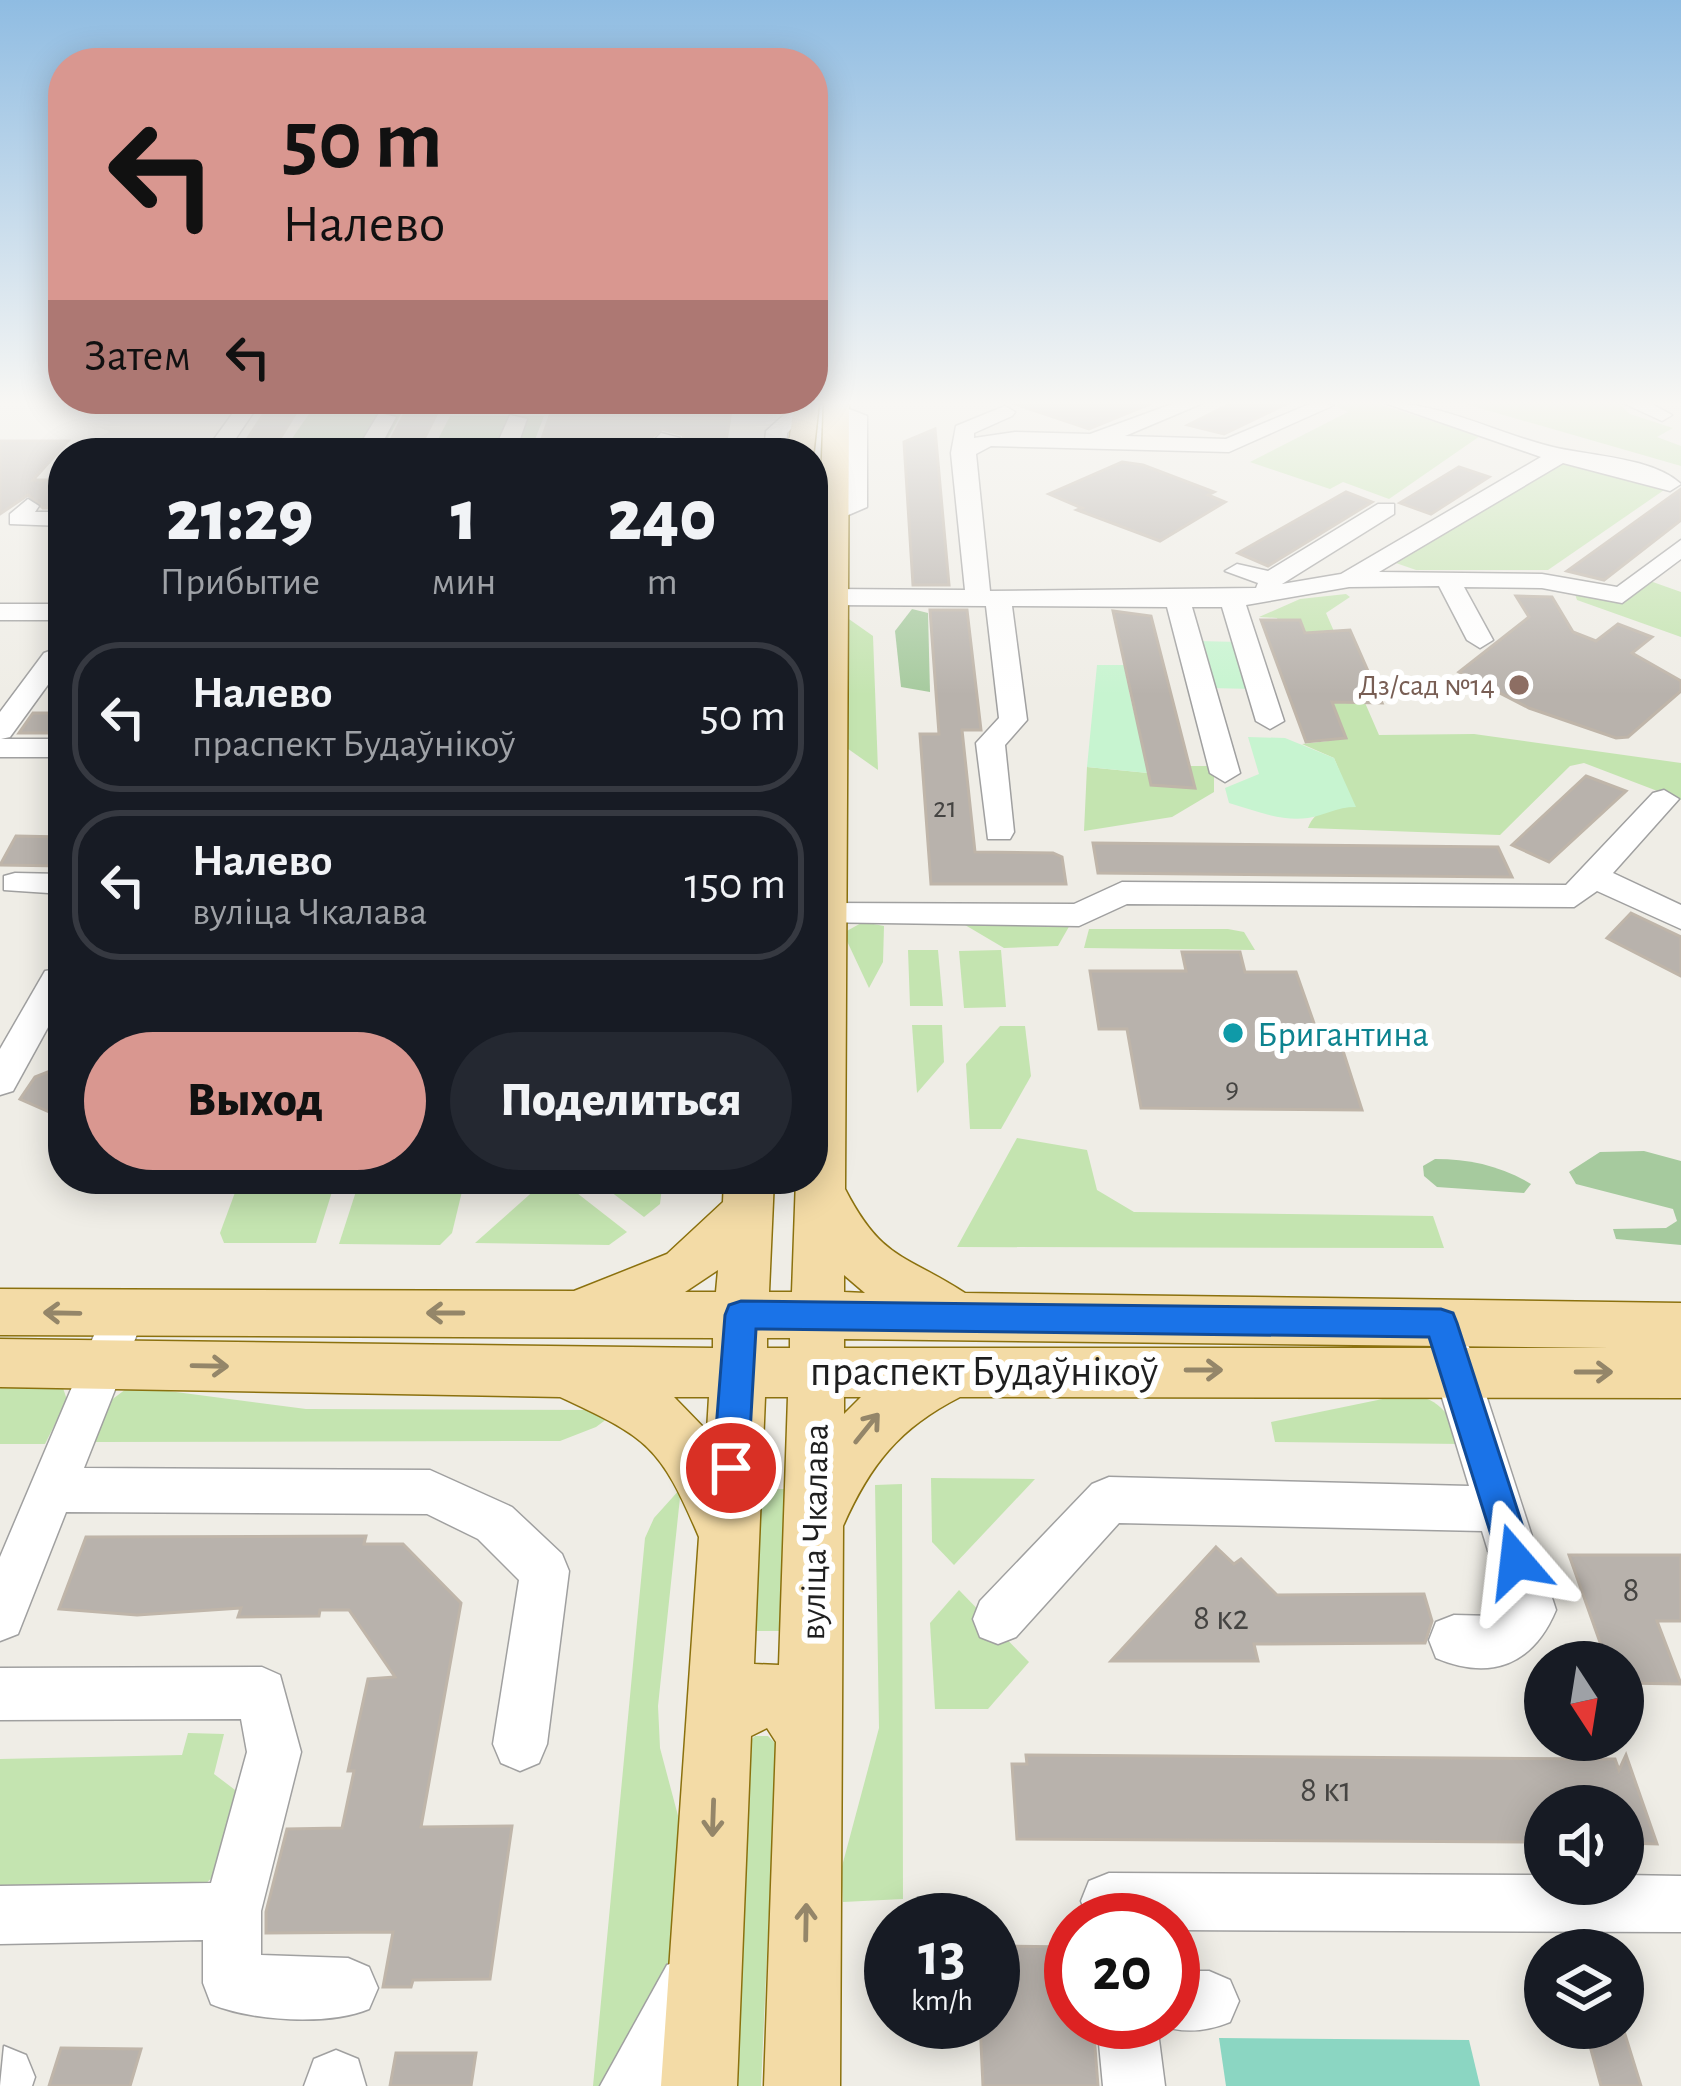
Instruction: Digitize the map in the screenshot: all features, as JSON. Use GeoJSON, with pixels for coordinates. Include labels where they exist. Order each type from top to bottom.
{"type":"FeatureCollection","features":[{"type":"Feature","properties":{"kind":"main road","name":"вуліца Чкалава"},"geometry":{"type":"LineString","coordinates":[[828,574],[828,614]]}},
{"type":"Feature","properties":{"kind":"main road"},"geometry":{"type":"LineString","coordinates":[[562,1314],[685,1269],[748,1194]]}},
{"type":"Feature","properties":{"kind":"main road"},"geometry":{"type":"LineString","coordinates":[[699,2086],[748,1194]]}},
{"type":"Feature","properties":{"kind":"main road","name":"вуліца Чкалава"},"geometry":{"type":"LineString","coordinates":[[802,2086],[819,1194]]}},
{"type":"Feature","properties":{"kind":"main road"},"geometry":{"type":"LineString","coordinates":[[813,1527],[864,1426],[963,1342],[868,1270],[852,1252],[823,1194]]}},
{"type":"Feature","properties":{"kind":"main road","name":"праспект Будаўнікоў"},"geometry":{"type":"LineString","coordinates":[[0,1312],[741,1315],[816,1343]]}},
{"type":"Feature","properties":{"kind":"main road","name":"праспект Будаўнікоў"},"geometry":{"type":"LineString","coordinates":[[0,1363],[737,1371],[816,1343],[1448,1347],[1681,1326]]}},
{"type":"Feature","properties":{"kind":"main road","name":"праспект Будаўнікоў"},"geometry":{"type":"LineString","coordinates":[[1448,1347],[1681,1373]]}},
{"type":"Feature","properties":{"kind":"main road"},"geometry":{"type":"LineString","coordinates":[[548,1372],[602,1386],[657,1413],[684,1442],[727,1534]]}},
{"type":"Feature","properties":{"kind":"main road"},"geometry":{"type":"LineString","coordinates":[[716,1747],[718,1729],[738,1702],[769,1694],[794,1705],[808,1730],[809,1745]]}},
{"type":"Feature","properties":{"kind":"street"},"geometry":{"type":"LineString","coordinates":[[970,500],[1013,721],[990,742],[999,832]]}},
{"type":"Feature","properties":{"kind":"street"},"geometry":{"type":"LineString","coordinates":[[1349,580],[1483,500]]}},
{"type":"Feature","properties":{"kind":"street"},"geometry":{"type":"LineString","coordinates":[[28,506],[18,519],[48,519]]}},
{"type":"Feature","properties":{"kind":"street"},"geometry":{"type":"LineString","coordinates":[[1269,588],[1386,508]]}},
{"type":"Feature","properties":{"kind":"street"},"geometry":{"type":"LineString","coordinates":[[830,597],[1232,600],[1269,588],[1414,579],[1542,580],[1622,596],[1681,547]]}},
{"type":"Feature","properties":{"kind":"street"},"geometry":{"type":"LineString","coordinates":[[1381,561],[1414,579]]}},
{"type":"Feature","properties":{"kind":"street"},"geometry":{"type":"LineString","coordinates":[[1237,571],[1269,588]]}},
{"type":"Feature","properties":{"kind":"street"},"geometry":{"type":"LineString","coordinates":[[1447,579],[1480,640]]}},
{"type":"Feature","properties":{"kind":"street"},"geometry":{"type":"LineString","coordinates":[[1232,600],[1270,721]]}},
{"type":"Feature","properties":{"kind":"street"},"geometry":{"type":"LineString","coordinates":[[1178,601],[1225,773]]}},
{"type":"Feature","properties":{"kind":"street"},"geometry":{"type":"LineString","coordinates":[[0,612],[48,612]]}},
{"type":"Feature","properties":{"kind":"street"},"geometry":{"type":"LineString","coordinates":[[0,731],[48,666]]}},
{"type":"Feature","properties":{"kind":"street"},"geometry":{"type":"LineString","coordinates":[[0,748],[48,748]]}},
{"type":"Feature","properties":{"kind":"street"},"geometry":{"type":"LineString","coordinates":[[828,914],[1079,915],[1122,893],[1574,896],[1664,799]]}},
{"type":"Feature","properties":{"kind":"street"},"geometry":{"type":"LineString","coordinates":[[1591,876],[1681,917]]}},
{"type":"Feature","properties":{"kind":"street"},"geometry":{"type":"LineString","coordinates":[[16,884],[48,884]]}},
{"type":"Feature","properties":{"kind":"street"},"geometry":{"type":"LineString","coordinates":[[0,1081],[48,996]]}},
{"type":"Feature","properties":{"kind":"street"},"geometry":{"type":"LineString","coordinates":[[0,1616],[124,1314]]}},
{"type":"Feature","properties":{"kind":"street"},"geometry":{"type":"LineString","coordinates":[[1448,1347],[1531,1610],[1505,1641],[1454,1640]]}},
{"type":"Feature","properties":{"kind":"street"},"geometry":{"type":"LineString","coordinates":[[50,1490],[430,1492],[495,1522],[545,1571],[520,1744]]}},
{"type":"Feature","properties":{"kind":"street"},"geometry":{"type":"LineString","coordinates":[[998,1619],[1109,1500],[1499,1509]]}},
{"type":"Feature","properties":{"kind":"street"},"geometry":{"type":"LineString","coordinates":[[0,1694],[262,1693],[274,1753],[232,1911],[232,1983],[348,1988]]}},
{"type":"Feature","properties":{"kind":"street"},"geometry":{"type":"LineString","coordinates":[[1200,1901],[1681,1904]]}},
{"type":"Feature","properties":{"kind":"street"},"geometry":{"type":"LineString","coordinates":[[0,1915],[232,1911]]}},
{"type":"Feature","properties":{"kind":"street"},"geometry":{"type":"LineString","coordinates":[[632,2086],[707,1951]]}},
{"type":"Feature","properties":{"kind":"street"},"geometry":{"type":"LineString","coordinates":[[1130,2049],[1134,2086]]}},
{"type":"Feature","properties":{"kind":"green space"},"geometry":{"type":"Polygon","coordinates":[[[1496,500],[1649,500],[1548,570],[1416,570],[1393,562],[1496,500]]]}},
{"type":"Feature","properties":{"kind":"green space"},"geometry":{"type":"Polygon","coordinates":[[[1650,581],[1681,592],[1681,637],[1577,600],[1575,594],[1628,599],[1650,581]]]}},
{"type":"Feature","properties":{"kind":"green space"},"geometry":{"type":"Polygon","coordinates":[[[1350,597],[1326,613],[1379,735],[1474,734],[1681,763],[1681,800],[1584,763],[1570,766],[1500,835],[1308,828],[1321,812],[1354,807],[1334,758],[1302,744],[1328,741],[1277,618],[1259,617],[1300,599],[1350,597]]]}},
{"type":"Feature","properties":{"kind":"green space"},"geometry":{"type":"Polygon","coordinates":[[[912,609],[928,613],[930,692],[901,687],[895,631],[912,609]]]}},
{"type":"Feature","properties":{"kind":"green space"},"geometry":{"type":"Polygon","coordinates":[[[846,617],[873,636],[878,770],[844,746],[846,617]]]}},
{"type":"Feature","properties":{"kind":"green space"},"geometry":{"type":"Polygon","coordinates":[[[1197,641],[1240,642],[1254,689],[1209,688],[1197,641]]]}},
{"type":"Feature","properties":{"kind":"green space"},"geometry":{"type":"Polygon","coordinates":[[[1097,665],[1124,665],[1135,691],[1129,692],[1136,721],[1141,722],[1148,773],[1087,767],[1097,665]]]}},
{"type":"Feature","properties":{"kind":"green space"},"geometry":{"type":"Polygon","coordinates":[[[1248,737],[1285,738],[1334,758],[1356,807],[1298,819],[1229,803],[1225,788],[1259,774],[1248,737]]]}},
{"type":"Feature","properties":{"kind":"green space"},"geometry":{"type":"Polygon","coordinates":[[[1190,766],[1214,766],[1214,792],[1172,817],[1084,831],[1087,767],[1148,773],[1151,785],[1194,788],[1190,766]]]}},
{"type":"Feature","properties":{"kind":"green space"},"geometry":{"type":"Polygon","coordinates":[[[863,922],[884,926],[883,962],[869,988],[845,932],[863,922]]]}},
{"type":"Feature","properties":{"kind":"green space"},"geometry":{"type":"Polygon","coordinates":[[[960,922],[1071,923],[1058,946],[1004,948],[960,922]]]}},
{"type":"Feature","properties":{"kind":"green space"},"geometry":{"type":"Polygon","coordinates":[[[1089,929],[1228,929],[1244,932],[1255,950],[1084,948],[1089,929]]]}},
{"type":"Feature","properties":{"kind":"green space"},"geometry":{"type":"Polygon","coordinates":[[[908,950],[938,950],[943,1006],[910,1006],[908,950]]]}},
{"type":"Feature","properties":{"kind":"green space"},"geometry":{"type":"Polygon","coordinates":[[[1001,950],[1006,1007],[964,1008],[959,951],[1001,950]]]}},
{"type":"Feature","properties":{"kind":"green space"},"geometry":{"type":"Polygon","coordinates":[[[912,1025],[942,1025],[944,1062],[917,1093],[912,1025]]]}},
{"type":"Feature","properties":{"kind":"green space"},"geometry":{"type":"Polygon","coordinates":[[[1000,1026],[1025,1026],[1031,1076],[1001,1129],[970,1129],[966,1064],[1000,1026]]]}},
{"type":"Feature","properties":{"kind":"green space"},"geometry":{"type":"Polygon","coordinates":[[[1017,1138],[1087,1150],[1097,1190],[1134,1212],[1433,1216],[1444,1248],[957,1247],[1017,1138]]]}},
{"type":"Feature","properties":{"kind":"green space"},"geometry":{"type":"Polygon","coordinates":[[[1644,1151],[1681,1161],[1681,1245],[1616,1239],[1613,1229],[1666,1228],[1677,1221],[1673,1209],[1576,1184],[1569,1172],[1600,1152],[1644,1151]]]}},
{"type":"Feature","properties":{"kind":"green space"},"geometry":{"type":"Polygon","coordinates":[[[1435,1159],[1485,1165],[1531,1184],[1524,1193],[1437,1187],[1424,1176],[1423,1166],[1435,1159]]]}},
{"type":"Feature","properties":{"kind":"green space"},"geometry":{"type":"Polygon","coordinates":[[[234,1194],[331,1194],[316,1243],[224,1243],[220,1233],[234,1194]]]}},
{"type":"Feature","properties":{"kind":"green space"},"geometry":{"type":"Polygon","coordinates":[[[355,1194],[461,1194],[452,1233],[440,1245],[339,1244],[355,1194]]]}},
{"type":"Feature","properties":{"kind":"green space"},"geometry":{"type":"Polygon","coordinates":[[[530,1194],[578,1194],[627,1232],[609,1245],[475,1243],[530,1194]]]}},
{"type":"Feature","properties":{"kind":"green space"},"geometry":{"type":"Polygon","coordinates":[[[614,1194],[661,1194],[660,1204],[644,1217],[614,1194]]]}},
{"type":"Feature","properties":{"kind":"green space"},"geometry":{"type":"Polygon","coordinates":[[[0,1384],[62,1385],[67,1400],[45,1444],[0,1444],[0,1384]]]}},
{"type":"Feature","properties":{"kind":"green space"},"geometry":{"type":"Polygon","coordinates":[[[130,1386],[306,1409],[619,1410],[596,1427],[560,1441],[92,1442],[110,1401],[130,1386]]]}},
{"type":"Feature","properties":{"kind":"green space"},"geometry":{"type":"Polygon","coordinates":[[[1402,1395],[1434,1402],[1453,1423],[1463,1444],[1275,1442],[1271,1422],[1402,1395]]]}},
{"type":"Feature","properties":{"kind":"green space"},"geometry":{"type":"Polygon","coordinates":[[[931,1478],[1035,1479],[954,1565],[932,1542],[931,1478]]]}},
{"type":"Feature","properties":{"kind":"green space"},"geometry":{"type":"Polygon","coordinates":[[[902,1484],[903,1893],[864,1893],[864,1901],[843,1902],[841,1870],[879,1728],[875,1485],[902,1484]]]}},
{"type":"Feature","properties":{"kind":"green space"},"geometry":{"type":"Polygon","coordinates":[[[681,1488],[658,1706],[660,1748],[681,1827],[673,1981],[605,2086],[593,2086],[645,1538],[654,1518],[681,1488]]]}},
{"type":"Feature","properties":{"kind":"green space"},"geometry":{"type":"Polygon","coordinates":[[[757,1489],[784,1489],[780,1631],[752,1631],[757,1489]]]}},
{"type":"Feature","properties":{"kind":"green space"},"geometry":{"type":"Polygon","coordinates":[[[959,1590],[1029,1662],[988,1709],[935,1709],[930,1623],[959,1590]]]}},
{"type":"Feature","properties":{"kind":"green space"},"geometry":{"type":"Polygon","coordinates":[[[188,1733],[224,1734],[214,1774],[243,1796],[226,1864],[199,1890],[0,1903],[0,1759],[182,1755],[188,1733]]]}},
{"type":"Feature","properties":{"kind":"green space"},"geometry":{"type":"Polygon","coordinates":[[[755,1736],[768,1736],[775,1743],[776,1758],[761,2086],[722,2086],[745,1746],[755,1736]]]}},
{"type":"Feature","properties":{"kind":"green space"},"geometry":{"type":"Polygon","coordinates":[[[1219,2038],[1469,2040],[1480,2086],[1226,2086],[1219,2038]]]}},
{"type":"Feature","properties":{"kind":"building"},"geometry":{"type":"Polygon","coordinates":[[[0,500],[20,500],[0,514],[0,500]]]}},
{"type":"Feature","properties":{"kind":"building"},"geometry":{"type":"Polygon","coordinates":[[[908,500],[941,500],[949,585],[913,585],[908,500]]]}},
{"type":"Feature","properties":{"kind":"building"},"geometry":{"type":"Polygon","coordinates":[[[1064,500],[1225,502],[1160,541],[1077,510],[1082,508],[1064,500]]]}},
{"type":"Feature","properties":{"kind":"building"},"geometry":{"type":"Polygon","coordinates":[[[1331,500],[1372,502],[1268,566],[1238,553],[1331,500]]]}},
{"type":"Feature","properties":{"kind":"building"},"geometry":{"type":"Polygon","coordinates":[[[1404,500],[1452,500],[1431,514],[1400,503],[1404,500]]]}},
{"type":"Feature","properties":{"kind":"building"},"geometry":{"type":"Polygon","coordinates":[[[1665,500],[1681,500],[1681,520],[1604,580],[1567,571],[1665,500]]]}},
{"type":"Feature","properties":{"kind":"building"},"geometry":{"type":"Polygon","coordinates":[[[1516,596],[1552,597],[1573,632],[1596,641],[1618,624],[1652,637],[1632,653],[1681,681],[1681,691],[1628,737],[1616,738],[1529,708],[1459,672],[1529,617],[1516,596]]]}},
{"type":"Feature","properties":{"kind":"building"},"geometry":{"type":"Polygon","coordinates":[[[930,610],[967,610],[981,730],[962,730],[975,852],[1053,853],[1062,857],[1066,884],[931,884],[920,734],[939,734],[930,610]]]}},
{"type":"Feature","properties":{"kind":"building"},"geometry":{"type":"Polygon","coordinates":[[[1113,611],[1151,616],[1195,788],[1151,785],[1113,611]]]}},
{"type":"Feature","properties":{"kind":"building"},"geometry":{"type":"Polygon","coordinates":[[[1261,620],[1300,620],[1305,633],[1350,630],[1382,703],[1332,702],[1346,738],[1306,742],[1261,620]]]}},
{"type":"Feature","properties":{"kind":"building"},"geometry":{"type":"Polygon","coordinates":[[[33,713],[48,713],[48,733],[19,733],[33,713]]]}},
{"type":"Feature","properties":{"kind":"building"},"geometry":{"type":"Polygon","coordinates":[[[1586,776],[1626,791],[1549,862],[1512,845],[1586,776]]]}},
{"type":"Feature","properties":{"kind":"building"},"geometry":{"type":"Polygon","coordinates":[[[16,836],[48,837],[48,866],[0,865],[16,836]]]}},
{"type":"Feature","properties":{"kind":"building"},"geometry":{"type":"Polygon","coordinates":[[[1093,843],[1498,847],[1512,877],[1098,873],[1093,843]]]}},
{"type":"Feature","properties":{"kind":"building"},"geometry":{"type":"Polygon","coordinates":[[[1631,913],[1681,937],[1681,976],[1607,938],[1631,913]]]}},
{"type":"Feature","properties":{"kind":"building","name":"Бригантина"},"geometry":{"type":"Polygon","coordinates":[[[1182,952],[1240,952],[1245,972],[1296,972],[1316,1029],[1336,1029],[1362,1110],[1141,1108],[1127,1029],[1099,1029],[1090,971],[1186,971],[1182,952]]]}},
{"type":"Feature","properties":{"kind":"building"},"geometry":{"type":"Polygon","coordinates":[[[48,1072],[48,1111],[20,1099],[35,1077],[48,1072]]]}},
{"type":"Feature","properties":{"kind":"building"},"geometry":{"type":"Polygon","coordinates":[[[366,1536],[364,1544],[403,1544],[461,1603],[421,1827],[512,1826],[490,1979],[413,1980],[411,1987],[383,1987],[393,1932],[266,1933],[266,1912],[287,1829],[342,1828],[354,1771],[348,1771],[368,1679],[395,1677],[349,1610],[320,1610],[319,1616],[238,1617],[241,1608],[137,1615],[59,1609],[86,1537],[366,1536]]]}},
{"type":"Feature","properties":{"kind":"building"},"geometry":{"type":"Polygon","coordinates":[[[1216,1547],[1234,1564],[1241,1559],[1277,1595],[1424,1594],[1432,1621],[1425,1643],[1254,1644],[1258,1661],[1111,1661],[1216,1547]]]}},
{"type":"Feature","properties":{"kind":"building"},"geometry":{"type":"Polygon","coordinates":[[[1569,1555],[1681,1555],[1681,1621],[1657,1621],[1681,1684],[1644,1683],[1644,1641],[1600,1641],[1569,1555]]]}},
{"type":"Feature","properties":{"kind":"building"},"geometry":{"type":"Polygon","coordinates":[[[1026,1755],[1524,1758],[1616,1761],[1619,1770],[1628,1761],[1636,1785],[1524,1785],[1524,1842],[1017,1839],[1012,1764],[1027,1764],[1026,1755]]]}},
{"type":"Feature","properties":{"kind":"building"},"geometry":{"type":"Polygon","coordinates":[[[1644,1807],[1657,1844],[1644,1844],[1644,1807]]]}},
{"type":"Feature","properties":{"kind":"building"},"geometry":{"type":"Polygon","coordinates":[[[1020,1946],[1044,1947],[1044,2049],[1095,2049],[1098,2086],[983,2086],[981,2049],[1020,2049],[1020,1946]]]}},
{"type":"Feature","properties":{"kind":"building"},"geometry":{"type":"Polygon","coordinates":[[[61,2048],[141,2049],[130,2086],[49,2086],[61,2048]]]}},
{"type":"Feature","properties":{"kind":"building"},"geometry":{"type":"Polygon","coordinates":[[[1591,2049],[1630,2049],[1641,2086],[1601,2086],[1591,2049]]]}},
{"type":"Feature","properties":{"kind":"building"},"geometry":{"type":"Polygon","coordinates":[[[396,2053],[476,2053],[471,2086],[390,2086],[396,2053]]]}},
{"type":"Feature","properties":{"kind":"place","name":"Дз/сад №14"},"geometry":{"type":"Point","coordinates":[1519,685]}},
{"type":"Feature","properties":{"kind":"place","name":"Бригантина"},"geometry":{"type":"Point","coordinates":[1233,1033]}},
{"type":"Feature","properties":{"kind":"route"},"geometry":{"type":"LineString","coordinates":[[731,1468],[741,1315],[1441,1323],[1516,1561]]}}]}
